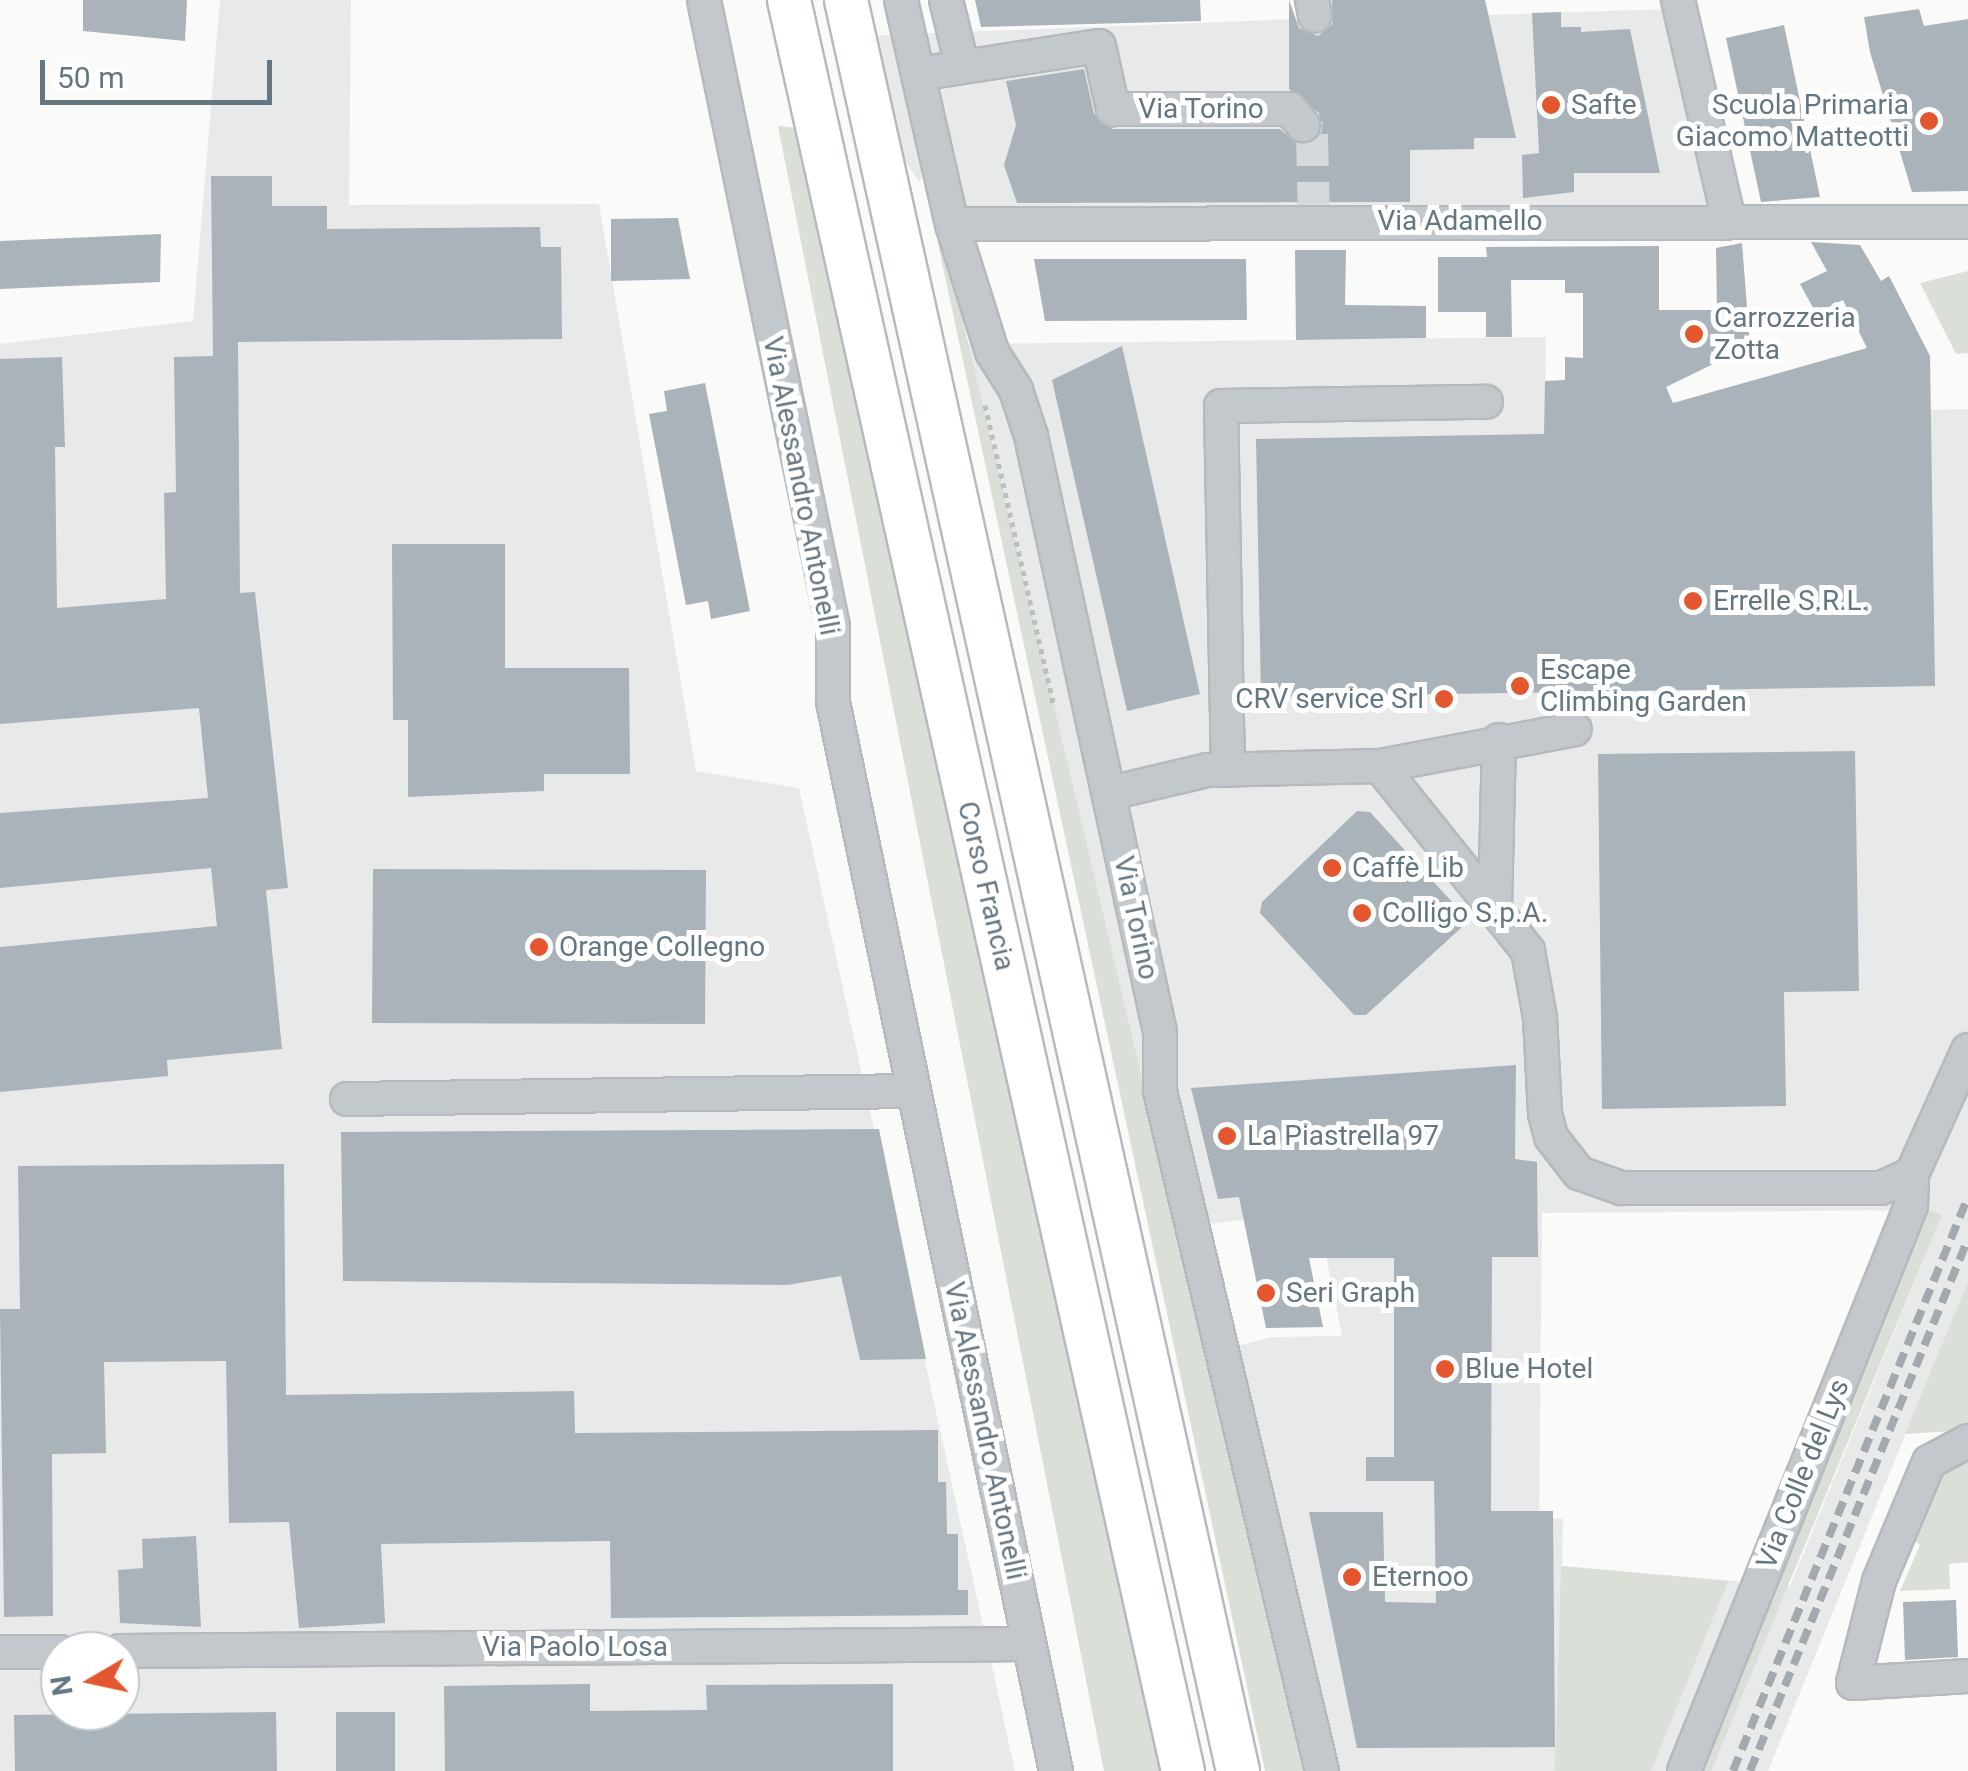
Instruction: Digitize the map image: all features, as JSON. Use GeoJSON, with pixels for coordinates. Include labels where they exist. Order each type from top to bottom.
{"type":"FeatureCollection","features":[{"type":"Feature","properties":{"kind":"main road","name":"Corso Francia"},"geometry":{"type":"LineString","coordinates":[[789,0],[1184,1771]]}},
{"type":"Feature","properties":{"kind":"main road","name":"Corso Francia"},"geometry":{"type":"LineString","coordinates":[[846,0],[1238,1771]]}},
{"type":"Feature","properties":{"kind":"street","name":"Via Alessandro Antonelli"},"geometry":{"type":"LineString","coordinates":[[704,0],[833,626],[833,702],[1056,1771]]}},
{"type":"Feature","properties":{"kind":"street","name":"Via Torino"},"geometry":{"type":"LineString","coordinates":[[901,0],[952,224],[992,352],[1016,390],[1030,436],[1160,1032],[1160,1091],[1322,1771]]}},
{"type":"Feature","properties":{"kind":"street"},"geometry":{"type":"LineString","coordinates":[[946,0],[962,65]]}},
{"type":"Feature","properties":{"kind":"street"},"geometry":{"type":"LineString","coordinates":[[1678,0],[1729,221]]}},
{"type":"Feature","properties":{"kind":"street","name":"Via Torino"},"geometry":{"type":"LineString","coordinates":[[918,74],[1099,46],[1114,108],[1290,109],[1303,124]]}},
{"type":"Feature","properties":{"kind":"street","name":"Via Adamello"},"geometry":{"type":"LineString","coordinates":[[952,224],[1968,222]]}},
{"type":"Feature","properties":{"kind":"street"},"geometry":{"type":"LineString","coordinates":[[1228,770],[1221,406],[1486,402]]}},
{"type":"Feature","properties":{"kind":"street"},"geometry":{"type":"LineString","coordinates":[[1110,794],[1228,770],[1380,766],[1499,740],[1575,729]]}},
{"type":"Feature","properties":{"kind":"street"},"geometry":{"type":"LineString","coordinates":[[1495,905],[1499,740]]}},
{"type":"Feature","properties":{"kind":"street"},"geometry":{"type":"LineString","coordinates":[[1380,766],[1528,951],[1540,1018],[1546,1114],[1557,1147],[1580,1172],[1600,1183],[1639,1188],[1881,1188],[1912,1174]]}},
{"type":"Feature","properties":{"kind":"street","name":"Via Colle del Lys"},"geometry":{"type":"LineString","coordinates":[[1684,1771],[1910,1206],[1912,1174],[1968,1050]]}},
{"type":"Feature","properties":{"kind":"street"},"geometry":{"type":"LineString","coordinates":[[347,1099],[914,1091]]}},
{"type":"Feature","properties":{"kind":"street"},"geometry":{"type":"LineString","coordinates":[[1968,1441],[1928,1462],[1879,1581],[1853,1683],[1968,1676]]}},
{"type":"Feature","properties":{"kind":"street","name":"Via Paolo Losa"},"geometry":{"type":"LineString","coordinates":[[140,1651],[1029,1644]]}},
{"type":"Feature","properties":{"kind":"street"},"geometry":{"type":"LineString","coordinates":[[0,1652],[40,1652]]}},
{"type":"Feature","properties":{"kind":"shaded area"},"geometry":{"type":"Polygon","coordinates":[[[220,0],[351,0],[349,205],[599,204],[696,771],[799,788],[1015,1771],[0,1771],[0,344],[193,321],[220,0]]]}},
{"type":"Feature","properties":{"kind":"shaded area"},"geometry":{"type":"Polygon","coordinates":[[[1327,0],[1485,0],[1489,15],[1672,9],[1719,216],[939,219],[922,172],[920,183],[878,121],[861,36],[1322,18],[1327,0]]]}},
{"type":"Feature","properties":{"kind":"shaded area"},"geometry":{"type":"Polygon","coordinates":[[[778,126],[797,128],[1160,1771],[1104,1771],[778,126]]]}},
{"type":"Feature","properties":{"kind":"shaded area"},"geometry":{"type":"Polygon","coordinates":[[[922,169],[942,232],[1306,1771],[1265,1771],[922,169]]]}},
{"type":"Feature","properties":{"kind":"shaded area"},"geometry":{"type":"Polygon","coordinates":[[[1968,271],[1968,353],[1956,354],[1920,283],[1968,271]]]}},
{"type":"Feature","properties":{"kind":"shaded area"},"geometry":{"type":"Polygon","coordinates":[[[1546,337],[1545,417],[1968,409],[1968,1281],[1768,1771],[1306,1771],[1207,1353],[1272,1337],[1342,1336],[1317,1210],[1210,1224],[1175,1217],[968,344],[1546,337]],[[1930,1210],[1542,1213],[1539,1518],[1563,1519],[1562,1566],[1790,1586],[1942,1215],[1930,1210]]]}},
{"type":"Feature","properties":{"kind":"shaded area"},"geometry":{"type":"Polygon","coordinates":[[[1930,1210],[1942,1215],[1711,1771],[1691,1771],[1930,1210]]]}},
{"type":"Feature","properties":{"kind":"shaded area"},"geometry":{"type":"Polygon","coordinates":[[[1968,1281],[1968,1430],[1905,1434],[1968,1281]]]}},
{"type":"Feature","properties":{"kind":"shaded area"},"geometry":{"type":"Polygon","coordinates":[[[1968,1457],[1968,1562],[1949,1564],[1950,1589],[1900,1591],[1920,1545],[1909,1537],[1936,1472],[1968,1457]]]}},
{"type":"Feature","properties":{"kind":"shaded area"},"geometry":{"type":"Polygon","coordinates":[[[1561,1566],[1728,1581],[1651,1771],[1555,1771],[1561,1566]]]}},
{"type":"Feature","properties":{"kind":"building"},"geometry":{"type":"Polygon","coordinates":[[[83,0],[187,0],[185,41],[83,31],[83,0]]]}},
{"type":"Feature","properties":{"kind":"building"},"geometry":{"type":"Polygon","coordinates":[[[975,0],[1200,0],[1201,21],[981,27],[975,0]]]}},
{"type":"Feature","properties":{"kind":"building"},"geometry":{"type":"Polygon","coordinates":[[[1289,0],[1299,28],[1318,36],[1333,24],[1332,0],[1485,0],[1516,138],[1474,138],[1474,149],[1410,150],[1410,202],[1017,203],[1004,165],[1016,125],[1006,81],[1084,69],[1094,114],[1112,129],[1280,129],[1297,144],[1315,141],[1322,131],[1319,113],[1289,89],[1289,0]]]}},
{"type":"Feature","properties":{"kind":"building","name":"Scuola Primaria Giacomo Matteotti"},"geometry":{"type":"Polygon","coordinates":[[[1919,9],[1924,26],[1968,19],[1968,191],[1912,192],[1870,52],[1864,17],[1919,9]]]}},
{"type":"Feature","properties":{"kind":"building"},"geometry":{"type":"Polygon","coordinates":[[[1561,12],[1561,27],[1581,27],[1581,32],[1630,29],[1660,173],[1574,173],[1574,192],[1523,198],[1522,155],[1539,153],[1532,13],[1561,12]]]}},
{"type":"Feature","properties":{"kind":"building"},"geometry":{"type":"Polygon","coordinates":[[[1784,25],[1820,197],[1761,202],[1726,38],[1784,25]]]}},
{"type":"Feature","properties":{"kind":"building"},"geometry":{"type":"Polygon","coordinates":[[[211,176],[272,176],[272,206],[327,206],[327,229],[540,227],[541,247],[561,247],[562,339],[238,342],[240,593],[255,592],[288,888],[266,890],[282,1049],[167,1060],[168,1076],[0,1092],[0,947],[217,926],[211,868],[0,888],[0,813],[208,798],[199,708],[0,724],[0,359],[62,357],[65,447],[55,447],[57,608],[166,599],[164,493],[176,492],[174,357],[213,356],[211,176]]]}},
{"type":"Feature","properties":{"kind":"building"},"geometry":{"type":"Polygon","coordinates":[[[678,218],[690,279],[611,281],[611,219],[678,218]]]}},
{"type":"Feature","properties":{"kind":"building"},"geometry":{"type":"Polygon","coordinates":[[[161,234],[160,282],[0,289],[0,241],[161,234]]]}},
{"type":"Feature","properties":{"kind":"building"},"geometry":{"type":"Polygon","coordinates":[[[1811,242],[1860,245],[1881,281],[1889,276],[1930,356],[1935,686],[1261,697],[1256,439],[1544,434],[1545,381],[1565,380],[1565,357],[1583,358],[1583,293],[1565,293],[1565,280],[1511,280],[1512,337],[1486,337],[1486,312],[1438,312],[1438,257],[1487,257],[1486,247],[1659,246],[1659,310],[1717,310],[1716,248],[1742,243],[1750,346],[1666,387],[1673,403],[1867,348],[1843,300],[1816,313],[1800,284],[1827,271],[1811,242]]]}},
{"type":"Feature","properties":{"kind":"building"},"geometry":{"type":"Polygon","coordinates":[[[1295,250],[1346,250],[1345,305],[1426,306],[1426,338],[1296,340],[1295,250]]]}},
{"type":"Feature","properties":{"kind":"building"},"geometry":{"type":"Polygon","coordinates":[[[1034,259],[1246,259],[1247,320],[1045,321],[1034,259]]]}},
{"type":"Feature","properties":{"kind":"building"},"geometry":{"type":"Polygon","coordinates":[[[1122,346],[1200,694],[1127,711],[1052,380],[1122,346]]]}},
{"type":"Feature","properties":{"kind":"building"},"geometry":{"type":"Polygon","coordinates":[[[705,383],[750,611],[711,619],[708,601],[686,605],[649,414],[667,411],[664,391],[705,383]]]}},
{"type":"Feature","properties":{"kind":"building"},"geometry":{"type":"Polygon","coordinates":[[[392,544],[505,544],[505,668],[629,668],[630,774],[544,774],[544,791],[408,797],[408,720],[393,720],[392,544]]]}},
{"type":"Feature","properties":{"kind":"building"},"geometry":{"type":"Polygon","coordinates":[[[1855,751],[1859,991],[1784,992],[1786,1106],[1602,1109],[1598,754],[1855,751]]]}},
{"type":"Feature","properties":{"kind":"building"},"geometry":{"type":"Polygon","coordinates":[[[1357,811],[1370,812],[1462,913],[1462,927],[1366,1015],[1354,1015],[1260,913],[1262,902],[1357,811]]]}},
{"type":"Feature","properties":{"kind":"building","name":"Orange Collegno"},"geometry":{"type":"Polygon","coordinates":[[[373,869],[706,870],[705,1024],[372,1023],[373,869]]]}},
{"type":"Feature","properties":{"kind":"building"},"geometry":{"type":"Polygon","coordinates":[[[1516,1065],[1515,1159],[1537,1162],[1538,1257],[1492,1257],[1491,1511],[1553,1511],[1555,1747],[1357,1748],[1309,1512],[1383,1512],[1385,1602],[1436,1603],[1434,1481],[1366,1481],[1366,1457],[1394,1457],[1394,1258],[1309,1258],[1323,1327],[1266,1328],[1239,1197],[1218,1199],[1191,1088],[1516,1065]]]}},
{"type":"Feature","properties":{"kind":"building"},"geometry":{"type":"Polygon","coordinates":[[[879,1129],[926,1359],[860,1360],[841,1276],[787,1285],[343,1281],[341,1132],[879,1129]]]}},
{"type":"Feature","properties":{"kind":"building"},"geometry":{"type":"Polygon","coordinates":[[[284,1164],[286,1395],[574,1391],[575,1433],[938,1430],[938,1482],[946,1482],[947,1534],[958,1534],[958,1590],[968,1590],[968,1615],[611,1618],[610,1541],[381,1544],[385,1623],[299,1628],[289,1522],[229,1523],[226,1361],[104,1362],[106,1453],[52,1454],[53,1616],[4,1617],[0,1309],[20,1309],[18,1166],[284,1164]]]}},
{"type":"Feature","properties":{"kind":"building"},"geometry":{"type":"Polygon","coordinates":[[[196,1536],[201,1627],[120,1623],[118,1570],[143,1568],[142,1539],[196,1536]]]}},
{"type":"Feature","properties":{"kind":"building"},"geometry":{"type":"Polygon","coordinates":[[[1956,1600],[1958,1657],[1905,1660],[1903,1602],[1956,1600]]]}},
{"type":"Feature","properties":{"kind":"building"},"geometry":{"type":"Polygon","coordinates":[[[590,1684],[590,1711],[707,1710],[706,1685],[893,1684],[893,1771],[445,1771],[444,1686],[590,1684]]]}},
{"type":"Feature","properties":{"kind":"building"},"geometry":{"type":"Polygon","coordinates":[[[276,1712],[277,1771],[15,1771],[14,1715],[40,1715],[40,1731],[140,1731],[140,1714],[276,1712]]]}},
{"type":"Feature","properties":{"kind":"building"},"geometry":{"type":"Polygon","coordinates":[[[336,1712],[395,1712],[395,1771],[336,1771],[336,1712]]]}},
{"type":"Feature","properties":{"kind":"tunnel"},"geometry":{"type":"LineString","coordinates":[[1303,125],[1312,134],[1314,221]]}},
{"type":"Feature","properties":{"kind":"railway"},"geometry":{"type":"LineString","coordinates":[[1733,1771],[1968,1197]]}},
{"type":"Feature","properties":{"kind":"railway"},"geometry":{"type":"LineString","coordinates":[[1750,1771],[1968,1239]]}},
{"type":"Feature","properties":{"kind":"place","name":"Safte"},"geometry":{"type":"Point","coordinates":[1551,105]}},
{"type":"Feature","properties":{"kind":"place","name":"Scuola Primaria Giacomo Matteotti"},"geometry":{"type":"Point","coordinates":[1929,121]}},
{"type":"Feature","properties":{"kind":"place","name":"Carrozzeria Zotta"},"geometry":{"type":"Point","coordinates":[1694,334]}},
{"type":"Feature","properties":{"kind":"place","name":"Errelle S.R.L."},"geometry":{"type":"Point","coordinates":[1693,601]}},
{"type":"Feature","properties":{"kind":"place","name":"Escape Climbing Garden"},"geometry":{"type":"Point","coordinates":[1520,686]}},
{"type":"Feature","properties":{"kind":"place","name":"CRV service Srl"},"geometry":{"type":"Point","coordinates":[1444,699]}},
{"type":"Feature","properties":{"kind":"place","name":"Caffè Lib"},"geometry":{"type":"Point","coordinates":[1332,868]}},
{"type":"Feature","properties":{"kind":"place","name":"Colligo S.p.A."},"geometry":{"type":"Point","coordinates":[1362,913]}},
{"type":"Feature","properties":{"kind":"place","name":"Orange Collegno"},"geometry":{"type":"Point","coordinates":[539,947]}},
{"type":"Feature","properties":{"kind":"place","name":"La Piastrella 97"},"geometry":{"type":"Point","coordinates":[1227,1136]}},
{"type":"Feature","properties":{"kind":"place","name":"Seri Graph"},"geometry":{"type":"Point","coordinates":[1266,1293]}},
{"type":"Feature","properties":{"kind":"place","name":"Blue Hotel"},"geometry":{"type":"Point","coordinates":[1445,1369]}},
{"type":"Feature","properties":{"kind":"place","name":"Eternoo"},"geometry":{"type":"Point","coordinates":[1352,1577]}}]}
